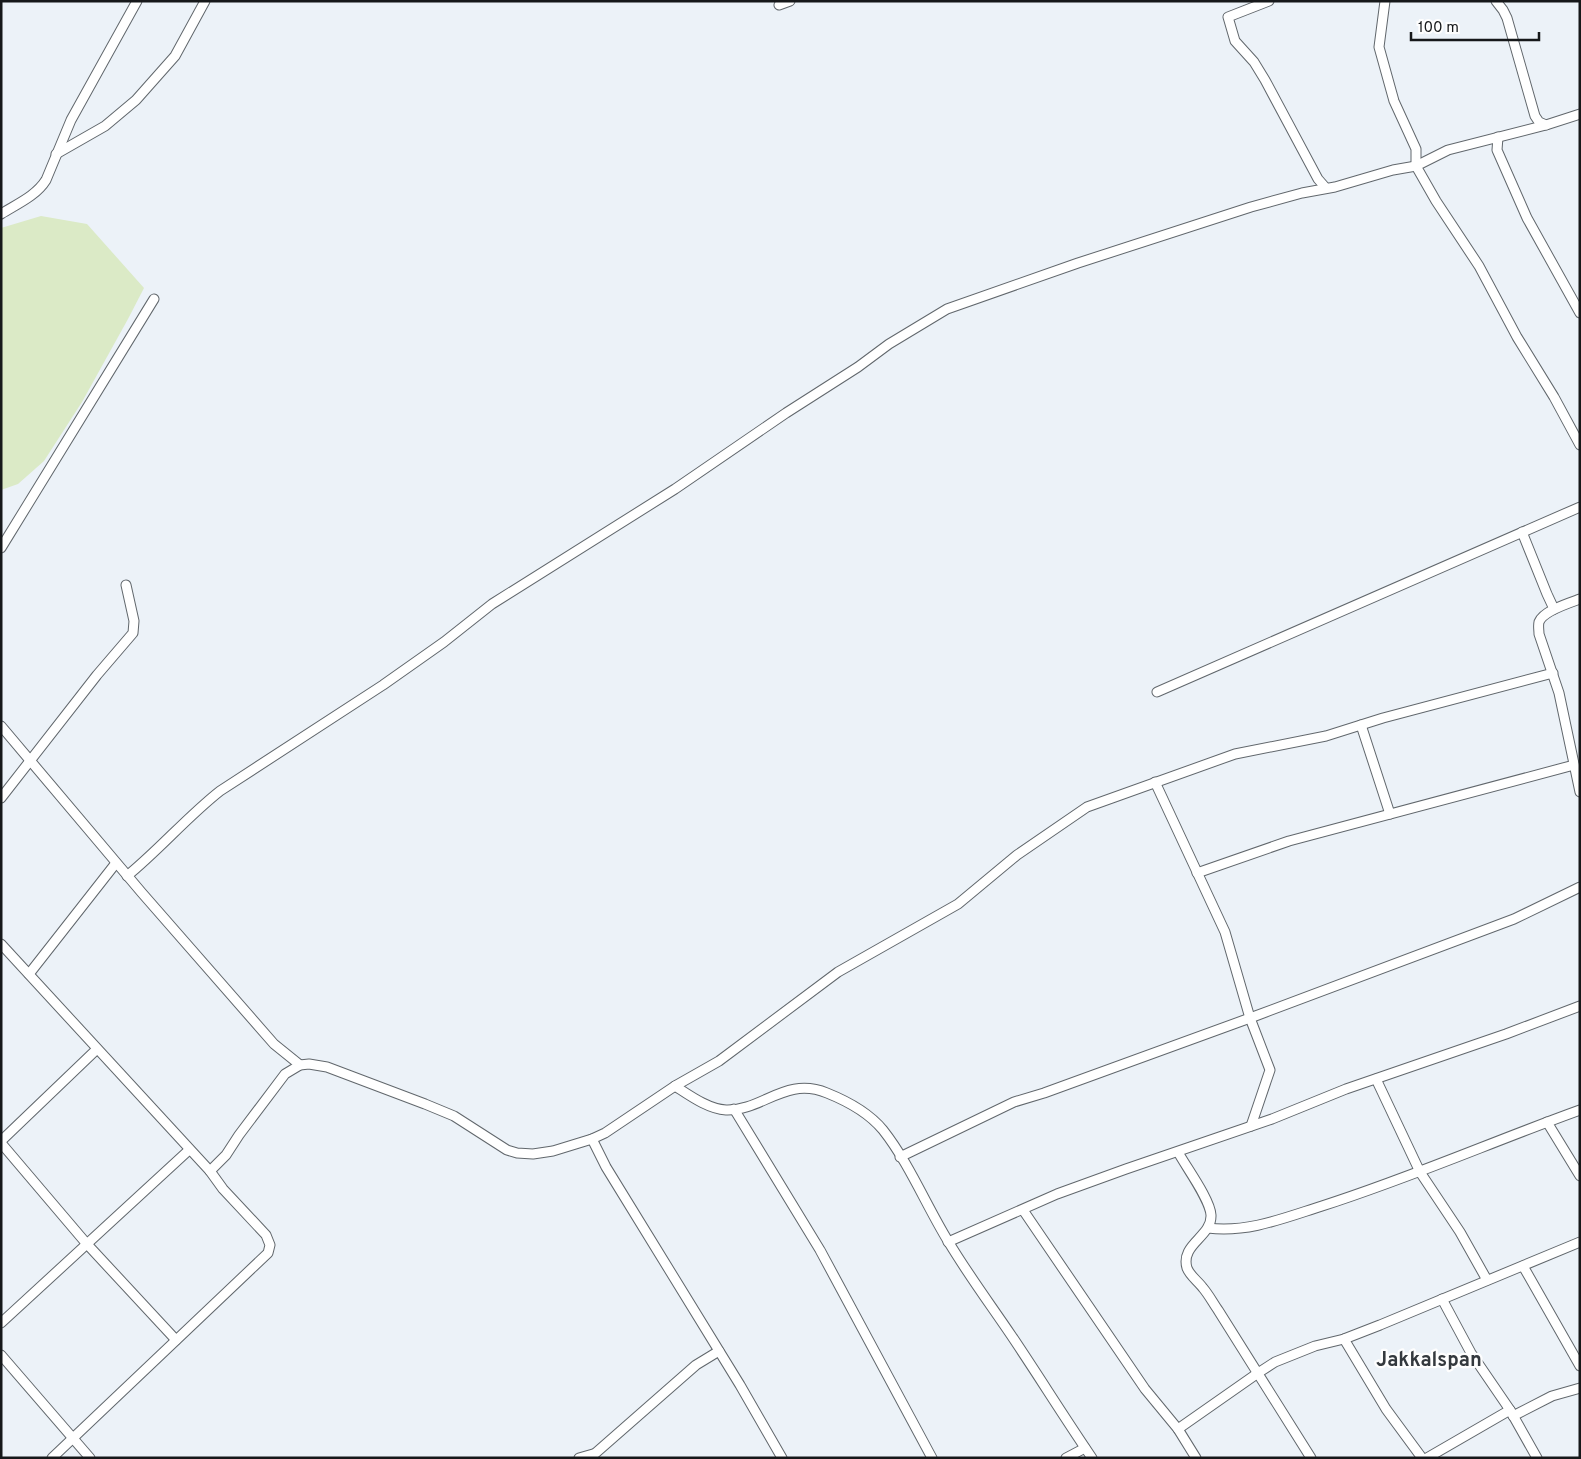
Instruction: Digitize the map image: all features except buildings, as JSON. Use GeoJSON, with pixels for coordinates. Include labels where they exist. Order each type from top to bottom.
{"type":"FeatureCollection","features":[{"type":"Feature","properties":{"kind":"street"},"geometry":{"type":"LineString","coordinates":[[1,214],[42,187],[70,120],[137,1]]}},
{"type":"Feature","properties":{"kind":"street"},"geometry":{"type":"LineString","coordinates":[[56,155],[105,126],[136,100],[175,56],[205,1]]}},
{"type":"Feature","properties":{"kind":"street"},"geometry":{"type":"LineString","coordinates":[[780,5],[790,1]]}},
{"type":"Feature","properties":{"kind":"street"},"geometry":{"type":"LineString","coordinates":[[1269,1],[1228,17],[1233,34],[1238,47],[1254,62],[1265,80],[1318,179],[1325,188]]}},
{"type":"Feature","properties":{"kind":"street"},"geometry":{"type":"LineString","coordinates":[[1385,1],[1379,47],[1394,101],[1416,149],[1416,166],[1436,201],[1480,266],[1517,336],[1554,397],[1580,445]]}},
{"type":"Feature","properties":{"kind":"street"},"geometry":{"type":"LineString","coordinates":[[1496,1],[1507,18],[1535,116],[1539,122],[1546,125]]}},
{"type":"Feature","properties":{"kind":"street"},"geometry":{"type":"LineString","coordinates":[[127,876],[170,838],[200,807],[220,791],[383,685],[444,642],[492,604],[675,489],[786,413],[858,367],[889,344],[943,312],[978,297],[1110,252],[1252,207],[1335,187],[1393,170],[1416,166],[1448,150],[1546,125],[1580,114]]}},
{"type":"Feature","properties":{"kind":"street"},"geometry":{"type":"LineString","coordinates":[[1498,137],[1497,150],[1527,218],[1580,312]]}},
{"type":"Feature","properties":{"kind":"street"},"geometry":{"type":"LineString","coordinates":[[1,548],[154,299]]}},
{"type":"Feature","properties":{"kind":"street"},"geometry":{"type":"LineString","coordinates":[[1157,692],[1580,507]]}},
{"type":"Feature","properties":{"kind":"street"},"geometry":{"type":"LineString","coordinates":[[1522,532],[1554,609]]}},
{"type":"Feature","properties":{"kind":"street"},"geometry":{"type":"LineString","coordinates":[[1,798],[97,675],[133,633],[134,621],[126,585]]}},
{"type":"Feature","properties":{"kind":"street"},"geometry":{"type":"LineString","coordinates":[[1580,599],[1554,609],[1540,619],[1538,628],[1553,673],[1580,792]]}},
{"type":"Feature","properties":{"kind":"street"},"geometry":{"type":"LineString","coordinates":[[210,1171],[226,1154],[279,1080],[300,1065],[309,1064],[327,1067],[454,1116],[506,1150],[517,1153],[533,1154],[553,1151],[592,1139],[605,1133],[675,1086],[719,1061],[838,972],[958,904],[1017,854],[1087,807],[1234,754],[1269,746],[1300,742],[1553,673]]}},
{"type":"Feature","properties":{"kind":"street"},"geometry":{"type":"LineString","coordinates":[[1361,725],[1390,814]]}},
{"type":"Feature","properties":{"kind":"street"},"geometry":{"type":"LineString","coordinates":[[1,726],[127,876],[274,1044],[300,1065]]}},
{"type":"Feature","properties":{"kind":"street"},"geometry":{"type":"LineString","coordinates":[[1197,873],[1289,841],[1574,765]]}},
{"type":"Feature","properties":{"kind":"street"},"geometry":{"type":"LineString","coordinates":[[1155,782],[1225,932],[1250,1018],[1270,1070],[1251,1126]]}},
{"type":"Feature","properties":{"kind":"street"},"geometry":{"type":"LineString","coordinates":[[29,974],[116,863]]}},
{"type":"Feature","properties":{"kind":"street"},"geometry":{"type":"LineString","coordinates":[[900,1157],[1014,1102],[1044,1093],[1250,1018],[1514,919],[1580,887]]}},
{"type":"Feature","properties":{"kind":"street"},"geometry":{"type":"LineString","coordinates":[[1,944],[5,955],[29,974],[188,1150],[210,1171],[223,1189],[266,1235],[270,1244],[270,1249],[265,1256],[52,1458]]}},
{"type":"Feature","properties":{"kind":"street"},"geometry":{"type":"LineString","coordinates":[[948,1242],[1057,1194],[1251,1126],[1580,1006]]}},
{"type":"Feature","properties":{"kind":"street"},"geometry":{"type":"LineString","coordinates":[[97,1049],[1,1142],[86,1243],[176,1340]]}},
{"type":"Feature","properties":{"kind":"street"},"geometry":{"type":"LineString","coordinates":[[1376,1079],[1420,1172],[1460,1232],[1487,1280]]}},
{"type":"Feature","properties":{"kind":"street"},"geometry":{"type":"LineString","coordinates":[[675,1086],[694,1098],[724,1110],[734,1109],[796,1088],[819,1090],[868,1115],[882,1129],[948,1242],[1092,1458]]}},
{"type":"Feature","properties":{"kind":"street"},"geometry":{"type":"LineString","coordinates":[[734,1109],[820,1250],[932,1458]]}},
{"type":"Feature","properties":{"kind":"street"},"geometry":{"type":"LineString","coordinates":[[1208,1228],[1225,1230],[1262,1225],[1420,1172],[1580,1110]]}},
{"type":"Feature","properties":{"kind":"street"},"geometry":{"type":"LineString","coordinates":[[1547,1122],[1580,1176]]}},
{"type":"Feature","properties":{"kind":"street"},"geometry":{"type":"LineString","coordinates":[[592,1139],[606,1167],[782,1458]]}},
{"type":"Feature","properties":{"kind":"street"},"geometry":{"type":"LineString","coordinates":[[1,1322],[188,1150]]}},
{"type":"Feature","properties":{"kind":"street"},"geometry":{"type":"LineString","coordinates":[[1178,1152],[1209,1207],[1210,1215],[1208,1228],[1188,1251],[1186,1264],[1188,1269],[1203,1287],[1311,1458]]}},
{"type":"Feature","properties":{"kind":"street"},"geometry":{"type":"LineString","coordinates":[[1023,1210],[1145,1389],[1178,1428],[1196,1458]]}},
{"type":"Feature","properties":{"kind":"street"},"geometry":{"type":"LineString","coordinates":[[1178,1428],[1258,1373],[1299,1352],[1314,1346],[1344,1339],[1580,1242]]}},
{"type":"Feature","properties":{"kind":"street"},"geometry":{"type":"LineString","coordinates":[[1523,1266],[1580,1366]]}},
{"type":"Feature","properties":{"kind":"street"},"geometry":{"type":"LineString","coordinates":[[1442,1299],[1471,1353],[1512,1413],[1537,1458]]}},
{"type":"Feature","properties":{"kind":"street"},"geometry":{"type":"LineString","coordinates":[[1344,1339],[1386,1409],[1422,1458]]}},
{"type":"Feature","properties":{"kind":"street"},"geometry":{"type":"LineString","coordinates":[[579,1458],[592,1456],[696,1365],[719,1351]]}},
{"type":"Feature","properties":{"kind":"street"},"geometry":{"type":"LineString","coordinates":[[1,1354],[90,1458]]}},
{"type":"Feature","properties":{"kind":"street"},"geometry":{"type":"LineString","coordinates":[[1427,1458],[1512,1413],[1552,1396],[1580,1388]]}},
{"type":"Feature","properties":{"kind":"street"},"geometry":{"type":"LineString","coordinates":[[1066,1458],[1085,1448]]}},
{"type":"Feature","properties":{"kind":"green space"},"geometry":{"type":"Polygon","coordinates":[[[41,216],[87,224],[144,288],[82,402],[44,461],[18,484],[1,490],[1,228],[41,216]]]}},
{"type":"Feature","properties":{"kind":"district","name":"Jakkalspan"},"geometry":{"type":"Point","coordinates":[1429,1359]}}]}
